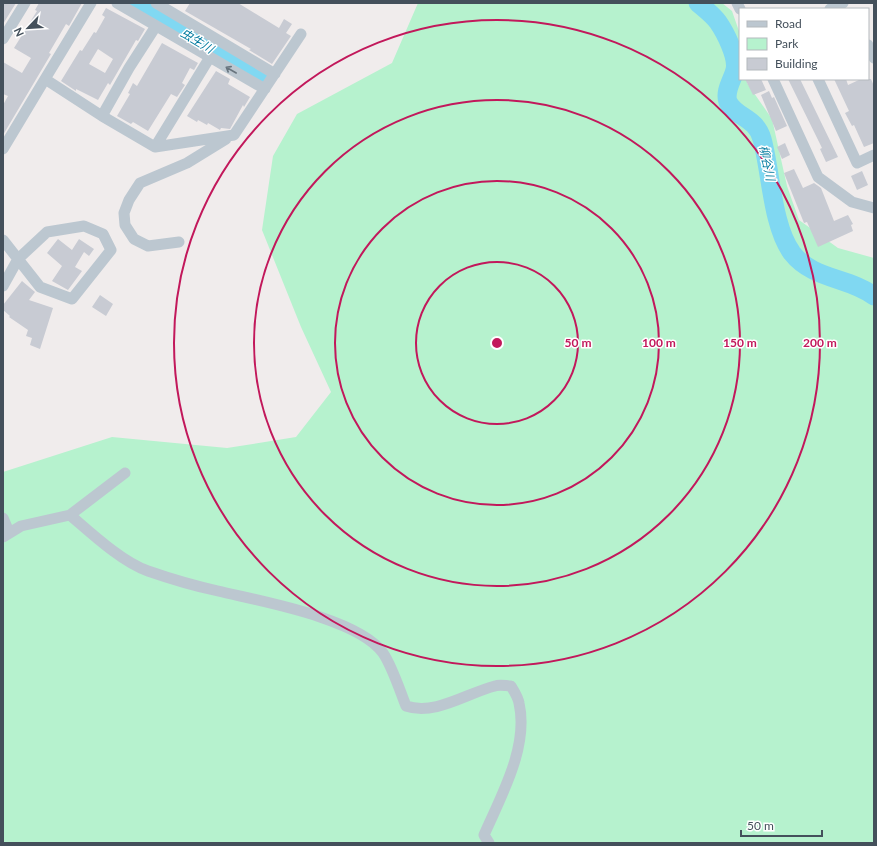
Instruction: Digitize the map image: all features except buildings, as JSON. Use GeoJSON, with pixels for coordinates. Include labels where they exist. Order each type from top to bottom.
{"type":"FeatureCollection","features":[{"type":"Feature","properties":{"kind":"street"},"geometry":{"type":"LineString","coordinates":[[3,39],[25,3]]}},
{"type":"Feature","properties":{"kind":"street"},"geometry":{"type":"LineString","coordinates":[[3,149],[91,3]]}},
{"type":"Feature","properties":{"kind":"street"},"geometry":{"type":"LineString","coordinates":[[117,3],[265,89]]}},
{"type":"Feature","properties":{"kind":"street"},"geometry":{"type":"LineString","coordinates":[[832,8],[843,3]]}},
{"type":"Feature","properties":{"kind":"street"},"geometry":{"type":"LineString","coordinates":[[164,5],[275,74]]}},
{"type":"Feature","properties":{"kind":"street"},"geometry":{"type":"LineString","coordinates":[[102,116],[129,68],[156,26]]}},
{"type":"Feature","properties":{"kind":"street"},"geometry":{"type":"LineString","coordinates":[[179,242],[148,246],[134,239],[125,225],[124,213],[129,200],[140,182],[187,163],[234,135],[301,34]]}},
{"type":"Feature","properties":{"kind":"street"},"geometry":{"type":"LineString","coordinates":[[869,47],[874,58]]}},
{"type":"Feature","properties":{"kind":"street"},"geometry":{"type":"LineString","coordinates":[[155,147],[210,57]]}},
{"type":"Feature","properties":{"kind":"street"},"geometry":{"type":"LineString","coordinates":[[45,78],[102,116],[155,147],[234,135]]}},
{"type":"Feature","properties":{"kind":"street"},"geometry":{"type":"LineString","coordinates":[[773,80],[818,177],[852,202],[874,208]]}},
{"type":"Feature","properties":{"kind":"street"},"geometry":{"type":"LineString","coordinates":[[818,80],[857,163],[874,155]]}},
{"type":"Feature","properties":{"kind":"street"},"geometry":{"type":"LineString","coordinates":[[3,240],[18,259],[40,286],[72,299],[111,250],[102,234],[84,226],[47,232],[18,259],[3,286]]}},
{"type":"Feature","properties":{"kind":"street"},"geometry":{"type":"LineString","coordinates":[[3,518],[6,535],[21,526],[70,515],[125,472]]}},
{"type":"Feature","properties":{"kind":"street"},"geometry":{"type":"LineString","coordinates":[[70,515],[96,537],[147,570],[218,591],[260,599],[319,616],[349,629],[371,641],[383,653],[406,706],[414,709],[435,707],[497,685],[511,686],[519,701],[521,723],[516,757],[511,774],[484,835],[489,843]]}},
{"type":"Feature","properties":{"kind":"green space"},"geometry":{"type":"Polygon","coordinates":[[[418,3],[722,3],[732,11],[739,31],[739,80],[747,80],[747,83],[772,119],[787,186],[799,220],[838,248],[874,258],[874,843],[3,843],[3,472],[112,437],[227,448],[296,437],[331,392],[301,327],[262,230],[273,156],[297,114],[392,63],[418,3]]]}},
{"type":"Feature","properties":{"kind":"waterway","name":"虫生川"},"geometry":{"type":"LineString","coordinates":[[134,3],[261,78]]}},
{"type":"Feature","properties":{"kind":"waterway","name":"柳谷川"},"geometry":{"type":"LineString","coordinates":[[698,3],[718,22],[733,52],[735,58],[735,70],[728,89],[728,102],[736,111],[755,126],[762,139],[776,214],[785,242],[792,253],[810,268],[854,285],[874,296]]}}]}
